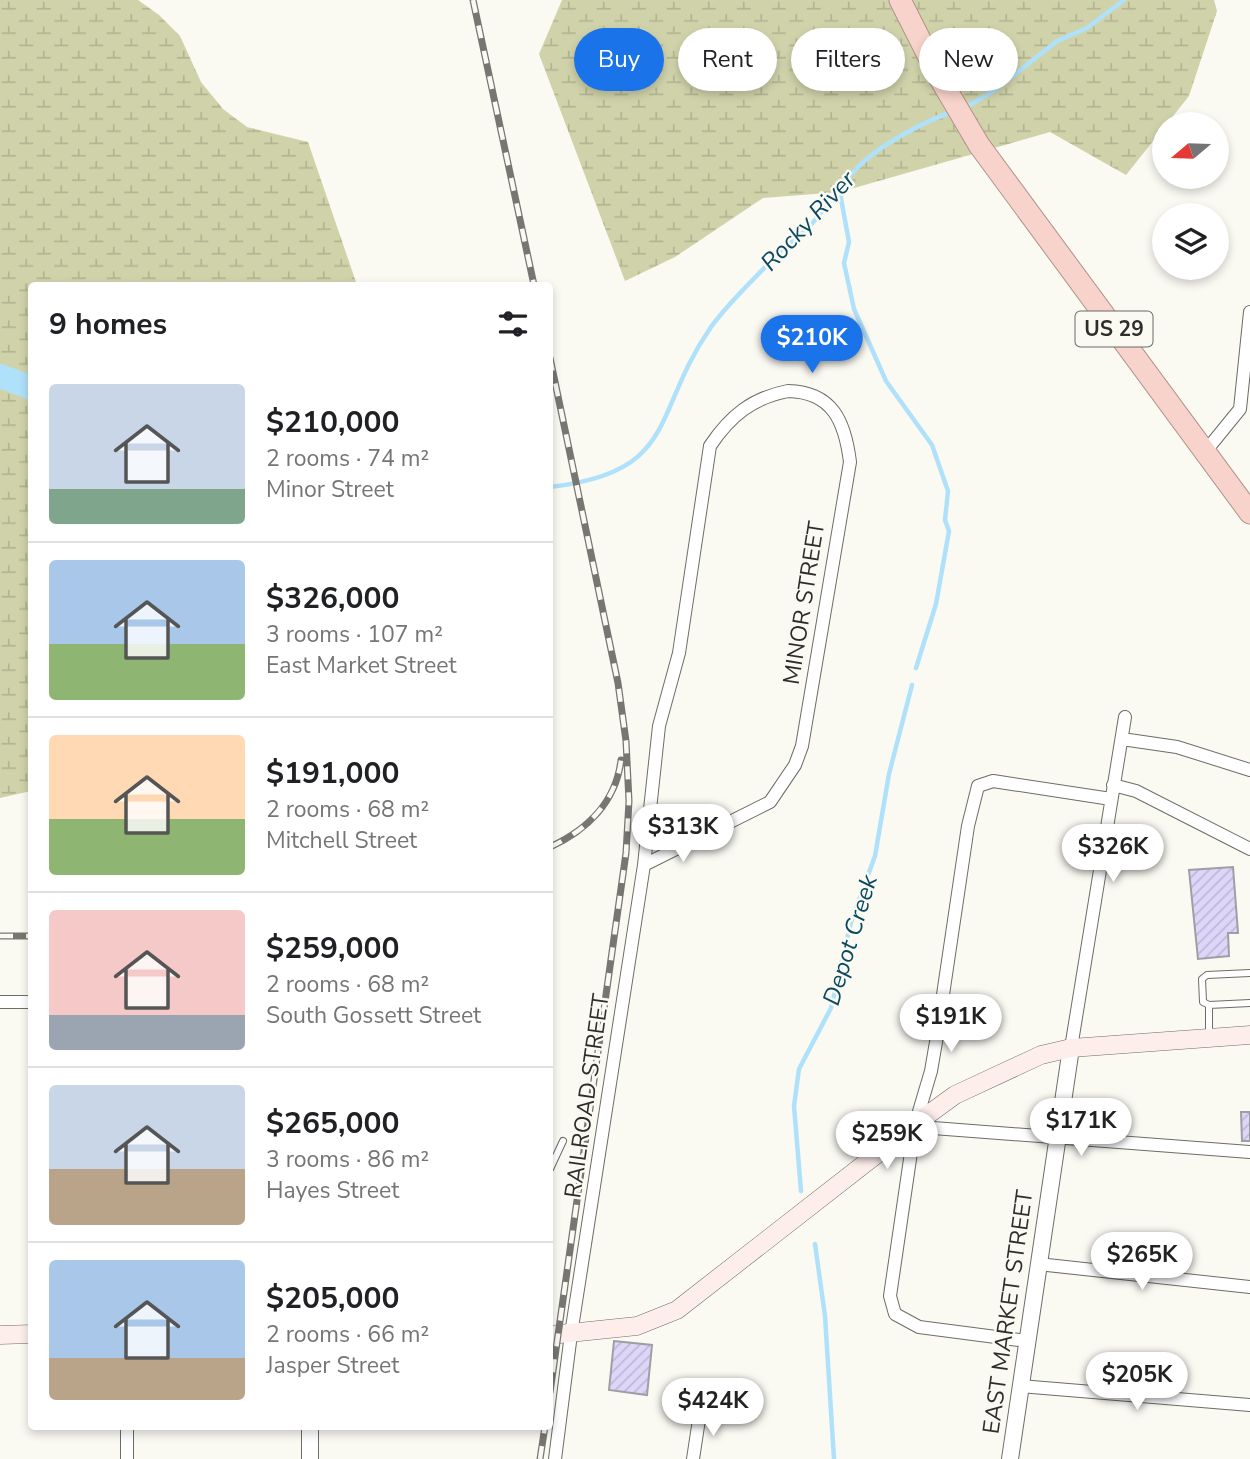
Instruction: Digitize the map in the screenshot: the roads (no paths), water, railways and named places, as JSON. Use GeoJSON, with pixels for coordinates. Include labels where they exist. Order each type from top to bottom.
{"type":"FeatureCollection","features":[{"type":"Feature","properties":{"kind":"highway","name":"US 29"},"geometry":{"type":"LineString","coordinates":[[900,0],[916,35],[979,145],[1250,513]]}},
{"type":"Feature","properties":{"kind":"main road"},"geometry":{"type":"LineString","coordinates":[[553,1335],[638,1326],[677,1310],[917,1122],[955,1095],[1007,1069],[1071,1048],[1250,1035]]}},
{"type":"Feature","properties":{"kind":"main road"},"geometry":{"type":"LineString","coordinates":[[0,1335],[28,1334]]}},
{"type":"Feature","properties":{"kind":"street"},"geometry":{"type":"LineString","coordinates":[[1205,452],[1240,409],[1250,312]]}},
{"type":"Feature","properties":{"kind":"street","name":"MINOR STREET"},"geometry":{"type":"LineString","coordinates":[[788,391],[810,391],[832,409],[846,435],[850,462],[802,746],[795,765],[770,802],[644,865],[659,726],[679,653],[710,446],[725,423],[755,400],[788,391]]}},
{"type":"Feature","properties":{"kind":"street","name":"EAST MARKET STREET"},"geometry":{"type":"LineString","coordinates":[[1010,1459],[1056,1140],[1125,716]]}},
{"type":"Feature","properties":{"kind":"street"},"geometry":{"type":"LineString","coordinates":[[1122,739],[1177,747],[1250,770]]}},
{"type":"Feature","properties":{"kind":"street"},"geometry":{"type":"LineString","coordinates":[[1027,1341],[919,1327],[895,1314],[890,1296],[917,1122],[931,1072],[968,826],[978,786],[993,782],[1112,792],[1136,791],[1250,849]]}},
{"type":"Feature","properties":{"kind":"street","name":"RAILROAD STREET"},"geometry":{"type":"LineString","coordinates":[[555,1459],[571,1334],[644,865]]}},
{"type":"Feature","properties":{"kind":"street"},"geometry":{"type":"LineString","coordinates":[[0,1002],[28,1002]]}},
{"type":"Feature","properties":{"kind":"street"},"geometry":{"type":"LineString","coordinates":[[917,1122],[933,1128],[1056,1140],[1250,1152]]}},
{"type":"Feature","properties":{"kind":"street"},"geometry":{"type":"LineString","coordinates":[[1038,1264],[1250,1287]]}},
{"type":"Feature","properties":{"kind":"street"},"geometry":{"type":"LineString","coordinates":[[1020,1386],[1250,1405]]}},
{"type":"Feature","properties":{"kind":"street"},"geometry":{"type":"LineString","coordinates":[[693,1459],[700,1413]]}},
{"type":"Feature","properties":{"kind":"street"},"geometry":{"type":"LineString","coordinates":[[127,1430],[127,1459]]}},
{"type":"Feature","properties":{"kind":"street"},"geometry":{"type":"LineString","coordinates":[[310,1430],[310,1459]]}},
{"type":"Feature","properties":{"kind":"lane"},"geometry":{"type":"LineString","coordinates":[[1250,973],[1208,975],[1202,979],[1200,994],[1203,1002],[1209,1005],[1250,1003]]}},
{"type":"Feature","properties":{"kind":"lane"},"geometry":{"type":"LineString","coordinates":[[1209,1005],[1209,1038]]}},
{"type":"Feature","properties":{"kind":"lane"},"geometry":{"type":"LineString","coordinates":[[553,1163],[563,1141]]}},
{"type":"Feature","properties":{"kind":"waterway","name":"Rocky River"},"geometry":{"type":"LineString","coordinates":[[963,109],[995,90],[1057,41],[1087,28],[1124,0]]}},
{"type":"Feature","properties":{"kind":"waterway","name":"Rocky River"},"geometry":{"type":"LineString","coordinates":[[553,486],[592,479],[622,468],[642,452],[657,434],[692,358],[727,306],[783,248],[805,231],[866,160],[902,136],[952,112]]}},
{"type":"Feature","properties":{"kind":"waterway","name":"Depot Creek"},"geometry":{"type":"LineString","coordinates":[[840,193],[849,242],[844,263],[854,309],[886,381],[932,445],[948,491],[945,520],[949,531],[936,604],[916,668]]}},
{"type":"Feature","properties":{"kind":"waterway","name":"Rocky River"},"geometry":{"type":"LineString","coordinates":[[0,376],[28,386]]}},
{"type":"Feature","properties":{"kind":"waterway","name":"Depot Creek"},"geometry":{"type":"LineString","coordinates":[[801,1191],[794,1106],[799,1069],[831,1008],[851,922],[875,856],[889,774],[912,685]]}},
{"type":"Feature","properties":{"kind":"waterway","name":"Depot Creek"},"geometry":{"type":"LineString","coordinates":[[815,1244],[825,1316],[834,1459]]}},
{"type":"Feature","properties":{"kind":"railway"},"geometry":{"type":"LineString","coordinates":[[473,0],[533,282]]}},
{"type":"Feature","properties":{"kind":"railway"},"geometry":{"type":"LineString","coordinates":[[553,372],[618,683],[626,741],[629,801],[626,853],[553,1371]]}},
{"type":"Feature","properties":{"kind":"railway"},"geometry":{"type":"LineString","coordinates":[[553,845],[587,823],[606,802],[613,789],[621,760]]}},
{"type":"Feature","properties":{"kind":"railway"},"geometry":{"type":"LineString","coordinates":[[0,936],[28,936]]}},
{"type":"Feature","properties":{"kind":"railway"},"geometry":{"type":"LineString","coordinates":[[540,1459],[544,1430]]}}]}
